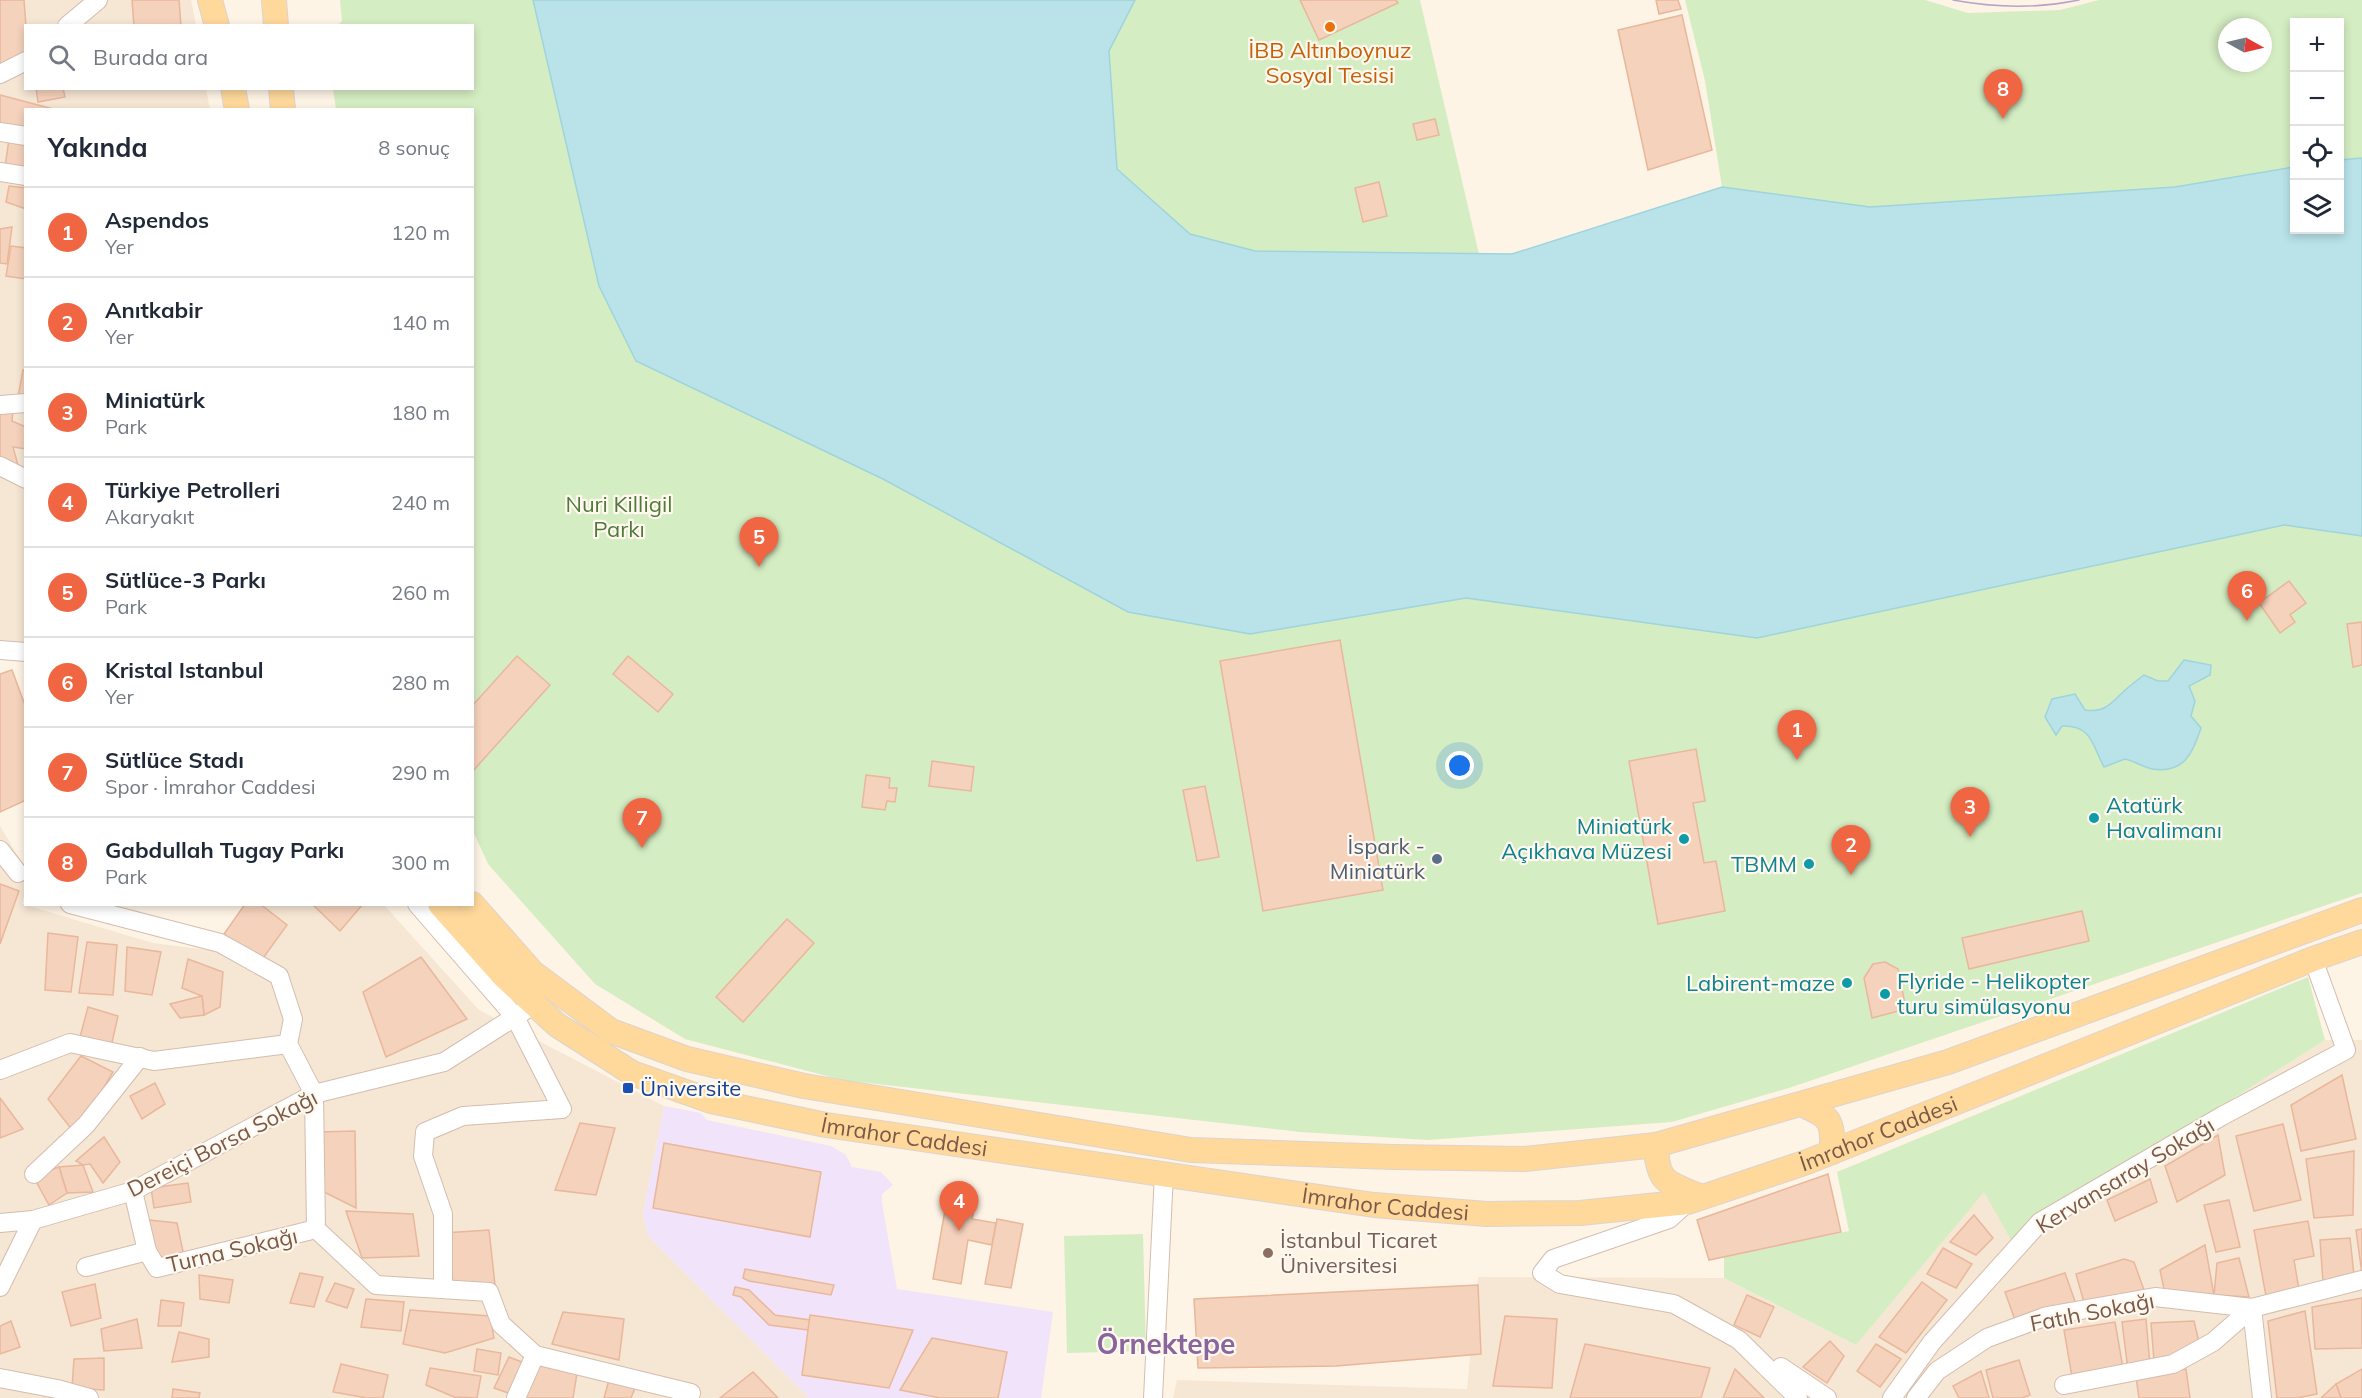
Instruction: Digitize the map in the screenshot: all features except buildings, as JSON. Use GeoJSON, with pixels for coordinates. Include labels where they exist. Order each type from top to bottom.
{"type":"FeatureCollection","features":[{"type":"Feature","properties":{"kind":"main road"},"geometry":{"type":"LineString","coordinates":[[210,0],[216,24]]}},
{"type":"Feature","properties":{"kind":"main road"},"geometry":{"type":"LineString","coordinates":[[274,0],[276,24]]}},
{"type":"Feature","properties":{"kind":"main road"},"geometry":{"type":"LineString","coordinates":[[233,90],[237,108]]}},
{"type":"Feature","properties":{"kind":"main road"},"geometry":{"type":"LineString","coordinates":[[281,90],[283,108]]}},
{"type":"Feature","properties":{"kind":"main road","name":"İmrahor Caddesi"},"geometry":{"type":"LineString","coordinates":[[442,906],[504,976],[557,1025],[632,1073],[711,1101],[826,1125],[1257,1188],[1374,1205],[1487,1214],[1580,1213],[1695,1199],[1832,1152],[2313,959],[2362,942]]}},
{"type":"Feature","properties":{"kind":"main road","name":"İmrahor Caddesi"},"geometry":{"type":"LineString","coordinates":[[474,906],[533,973],[611,1031],[687,1059],[804,1086],[1191,1150],[1393,1158],[1524,1159],[1656,1144],[1803,1105],[1948,1062],[2362,910]]}},
{"type":"Feature","properties":{"kind":"main road"},"geometry":{"type":"LineString","coordinates":[[1803,1105],[1822,1113],[1833,1129],[1832,1152]]}},
{"type":"Feature","properties":{"kind":"main road"},"geometry":{"type":"LineString","coordinates":[[1656,1144],[1657,1163],[1662,1177],[1695,1199]]}},
{"type":"Feature","properties":{"kind":"main road"},"geometry":{"type":"LineString","coordinates":[[1257,1152],[1257,1188]]}},
{"type":"Feature","properties":{"kind":"street"},"geometry":{"type":"LineString","coordinates":[[70,24],[98,0]]}},
{"type":"Feature","properties":{"kind":"street"},"geometry":{"type":"LineString","coordinates":[[0,74],[24,62]]}},
{"type":"Feature","properties":{"kind":"street"},"geometry":{"type":"LineString","coordinates":[[228,90],[228,108]]}},
{"type":"Feature","properties":{"kind":"street"},"geometry":{"type":"LineString","coordinates":[[0,132],[24,136]]}},
{"type":"Feature","properties":{"kind":"street"},"geometry":{"type":"LineString","coordinates":[[0,172],[24,176]]}},
{"type":"Feature","properties":{"kind":"street"},"geometry":{"type":"LineString","coordinates":[[0,405],[24,403]]}},
{"type":"Feature","properties":{"kind":"street"},"geometry":{"type":"LineString","coordinates":[[0,466],[24,478]]}},
{"type":"Feature","properties":{"kind":"street"},"geometry":{"type":"LineString","coordinates":[[0,650],[24,652]]}},
{"type":"Feature","properties":{"kind":"street"},"geometry":{"type":"LineString","coordinates":[[0,850],[22,876]]}},
{"type":"Feature","properties":{"kind":"street"},"geometry":{"type":"LineString","coordinates":[[0,867],[22,876]]}},
{"type":"Feature","properties":{"kind":"street"},"geometry":{"type":"LineString","coordinates":[[78,906],[220,943],[279,976],[293,1019],[288,1044],[314,1094],[316,1229],[376,1285],[489,1292],[501,1324],[535,1355],[691,1393],[689,1398]]}},
{"type":"Feature","properties":{"kind":"street"},"geometry":{"type":"LineString","coordinates":[[419,906],[515,1017],[562,1109],[463,1116],[425,1132],[423,1156],[443,1214],[443,1289]]}},
{"type":"Feature","properties":{"kind":"street","name":"Kervansaray Sokağı"},"geometry":{"type":"LineString","coordinates":[[1892,1398],[1932,1342],[2040,1222],[2222,1116],[2354,1050],[2313,959]]}},
{"type":"Feature","properties":{"kind":"street","name":"Dereiçi Borsa Sokağı"},"geometry":{"type":"LineString","coordinates":[[0,1223],[33,1220],[133,1191],[314,1094],[444,1062],[535,1004]]}},
{"type":"Feature","properties":{"kind":"street"},"geometry":{"type":"LineString","coordinates":[[0,1070],[70,1043],[154,1061],[288,1044]]}},
{"type":"Feature","properties":{"kind":"street"},"geometry":{"type":"LineString","coordinates":[[34,1174],[86,1125],[140,1057]]}},
{"type":"Feature","properties":{"kind":"street"},"geometry":{"type":"LineString","coordinates":[[1153,1398],[1164,1174]]}},
{"type":"Feature","properties":{"kind":"street","name":"Turna Sokağı"},"geometry":{"type":"LineString","coordinates":[[133,1191],[147,1251],[157,1268],[316,1229]]}},
{"type":"Feature","properties":{"kind":"street"},"geometry":{"type":"LineString","coordinates":[[1695,1199],[1669,1219],[1553,1259],[1542,1273],[1560,1284],[1674,1304],[1739,1340],[1827,1398]]}},
{"type":"Feature","properties":{"kind":"street"},"geometry":{"type":"LineString","coordinates":[[0,1287],[33,1220]]}},
{"type":"Feature","properties":{"kind":"street"},"geometry":{"type":"LineString","coordinates":[[86,1267],[147,1251]]}},
{"type":"Feature","properties":{"kind":"street","name":"Fatıh Sokağı"},"geometry":{"type":"LineString","coordinates":[[1916,1398],[1937,1371],[1987,1338],[2047,1316],[2155,1297],[2252,1308],[2362,1280]]}},
{"type":"Feature","properties":{"kind":"street"},"geometry":{"type":"LineString","coordinates":[[2064,1385],[2173,1364],[2213,1342],[2252,1308]]}},
{"type":"Feature","properties":{"kind":"street"},"geometry":{"type":"LineString","coordinates":[[2252,1308],[2262,1398]]}},
{"type":"Feature","properties":{"kind":"street"},"geometry":{"type":"LineString","coordinates":[[1739,1340],[1798,1398]]}},
{"type":"Feature","properties":{"kind":"street"},"geometry":{"type":"LineString","coordinates":[[516,1398],[535,1355]]}},
{"type":"Feature","properties":{"kind":"street"},"geometry":{"type":"LineString","coordinates":[[0,1378],[89,1398]]}},
{"type":"Feature","properties":{"kind":"shaded area"},"geometry":{"type":"Polygon","coordinates":[[[0,0],[191,0],[196,24],[24,24],[24,90],[206,90],[210,108],[24,108],[24,642],[0,640],[0,0]]]}},
{"type":"Feature","properties":{"kind":"shaded area"},"geometry":{"type":"Polygon","coordinates":[[[0,826],[24,866],[22,904],[24,906],[153,943],[208,950],[248,906],[385,906],[479,1010],[664,1106],[643,1214],[648,1236],[809,1398],[0,1398],[0,826]]]}},
{"type":"Feature","properties":{"kind":"shaded area"},"geometry":{"type":"Polygon","coordinates":[[[2325,1040],[2362,1040],[2362,1398],[1173,1398],[1177,1380],[1467,1389],[1478,1277],[1724,1278],[1856,1345],[1984,1191],[2011,1240],[2325,1040]]]}},
{"type":"Feature","properties":{"kind":"shaded area"},"geometry":{"type":"Polygon","coordinates":[[[664,1106],[701,1113],[707,1120],[831,1146],[846,1155],[852,1167],[881,1172],[893,1185],[882,1194],[882,1203],[897,1289],[1053,1312],[1041,1398],[809,1398],[648,1236],[643,1214],[664,1106]]]}},
{"type":"Feature","properties":{"kind":"green space","name":"Nuri Killigil Parkı"},"geometry":{"type":"Polygon","coordinates":[[[340,0],[533,0],[599,286],[636,361],[883,479],[1128,612],[1250,634],[1466,598],[1757,638],[2284,525],[2362,536],[2362,893],[1789,1088],[1672,1122],[1428,1140],[1300,1132],[842,1080],[685,1039],[595,984],[488,864],[474,833],[474,108],[336,108],[333,90],[474,90],[474,24],[339,24],[342,21],[340,0]]]}},
{"type":"Feature","properties":{"kind":"green space"},"geometry":{"type":"Polygon","coordinates":[[[1135,0],[1420,0],[1479,254],[1255,251],[1186,233],[1117,169],[1109,51],[1135,0]]]}},
{"type":"Feature","properties":{"kind":"green space"},"geometry":{"type":"Polygon","coordinates":[[[1685,0],[1925,0],[1968,13],[2060,10],[2099,0],[2362,0],[2362,158],[2344,160],[2344,18],[2290,18],[2290,168],[2175,187],[1870,207],[1722,187],[1705,81],[1685,0]]]}},
{"type":"Feature","properties":{"kind":"green space"},"geometry":{"type":"Polygon","coordinates":[[[2308,977],[2325,1040],[2011,1240],[1984,1192],[1856,1345],[1724,1278],[1724,1257],[1849,1231],[1837,1172],[2308,977]]]}},
{"type":"Feature","properties":{"kind":"green space"},"geometry":{"type":"Polygon","coordinates":[[[1143,1234],[1146,1351],[1067,1353],[1064,1236],[1143,1234]]]}},
{"type":"Feature","properties":{"kind":"water"},"geometry":{"type":"Polygon","coordinates":[[[533,0],[1135,0],[1109,51],[1117,169],[1190,234],[1255,251],[1512,254],[1722,187],[1870,207],[2175,187],[2290,168],[2290,234],[2344,234],[2344,160],[2362,158],[2362,536],[2284,525],[1757,638],[1466,598],[1250,634],[1128,612],[883,479],[636,361],[599,286],[533,0]]]}},
{"type":"Feature","properties":{"kind":"water"},"geometry":{"type":"Polygon","coordinates":[[[2184,660],[2211,665],[2210,675],[2189,686],[2195,701],[2191,716],[2201,728],[2185,760],[2172,768],[2152,769],[2125,759],[2104,767],[2090,738],[2085,733],[2080,729],[2062,726],[2056,735],[2045,717],[2052,699],[2075,694],[2085,710],[2101,709],[2144,675],[2158,681],[2168,681],[2184,660]]]}},
{"type":"Feature","properties":{"kind":"tram line"},"geometry":{"type":"LineString","coordinates":[[1953,0],[1985,5],[2016,6],[2047,5],[2079,0]]}},
{"type":"Feature","properties":{"kind":"place","name":"İBB Altınboynuz Sosyal Tesisi"},"geometry":{"type":"Point","coordinates":[1330,27]}},
{"type":"Feature","properties":{"kind":"place","name":"Gabdullah Tugay Parkı"},"geometry":{"type":"Point","coordinates":[2003,119]}},
{"type":"Feature","properties":{"kind":"place","name":"Sütlüce-3 Parkı"},"geometry":{"type":"Point","coordinates":[759,567]}},
{"type":"Feature","properties":{"kind":"place","name":"Kristal Istanbul"},"geometry":{"type":"Point","coordinates":[2247,621]}},
{"type":"Feature","properties":{"kind":"place","name":"Aspendos"},"geometry":{"type":"Point","coordinates":[1797,760]}},
{"type":"Feature","properties":{"kind":"place","name":"Atatürk Havalimanı"},"geometry":{"type":"Point","coordinates":[2094,818]}},
{"type":"Feature","properties":{"kind":"place","name":"Miniatürk"},"geometry":{"type":"Point","coordinates":[1970,837]}},
{"type":"Feature","properties":{"kind":"place","name":"Miniatürk Açıkhava Müzesi"},"geometry":{"type":"Point","coordinates":[1684,839]}},
{"type":"Feature","properties":{"kind":"place","name":"Sütlüce Stadı"},"geometry":{"type":"Point","coordinates":[642,848]}},
{"type":"Feature","properties":{"kind":"place","name":"İspark - Miniatürk"},"geometry":{"type":"Point","coordinates":[1437,859]}},
{"type":"Feature","properties":{"kind":"place","name":"TBMM"},"geometry":{"type":"Point","coordinates":[1809,864]}},
{"type":"Feature","properties":{"kind":"place","name":"Anıtkabir"},"geometry":{"type":"Point","coordinates":[1851,875]}},
{"type":"Feature","properties":{"kind":"place","name":"Labirent-maze"},"geometry":{"type":"Point","coordinates":[1847,983]}},
{"type":"Feature","properties":{"kind":"place","name":"Flyride - Helikopter turu simülasyonu"},"geometry":{"type":"Point","coordinates":[1885,994]}},
{"type":"Feature","properties":{"kind":"place","name":"Üniversite"},"geometry":{"type":"Point","coordinates":[628,1088]}},
{"type":"Feature","properties":{"kind":"place","name":"Türkiye Petrolleri"},"geometry":{"type":"Point","coordinates":[959,1231]}},
{"type":"Feature","properties":{"kind":"place","name":"İstanbul Ticaret Üniversitesi"},"geometry":{"type":"Point","coordinates":[1268,1253]}},
{"type":"Feature","properties":{"kind":"district","name":"Örnektepe"},"geometry":{"type":"Point","coordinates":[1166,1344]}}]}
